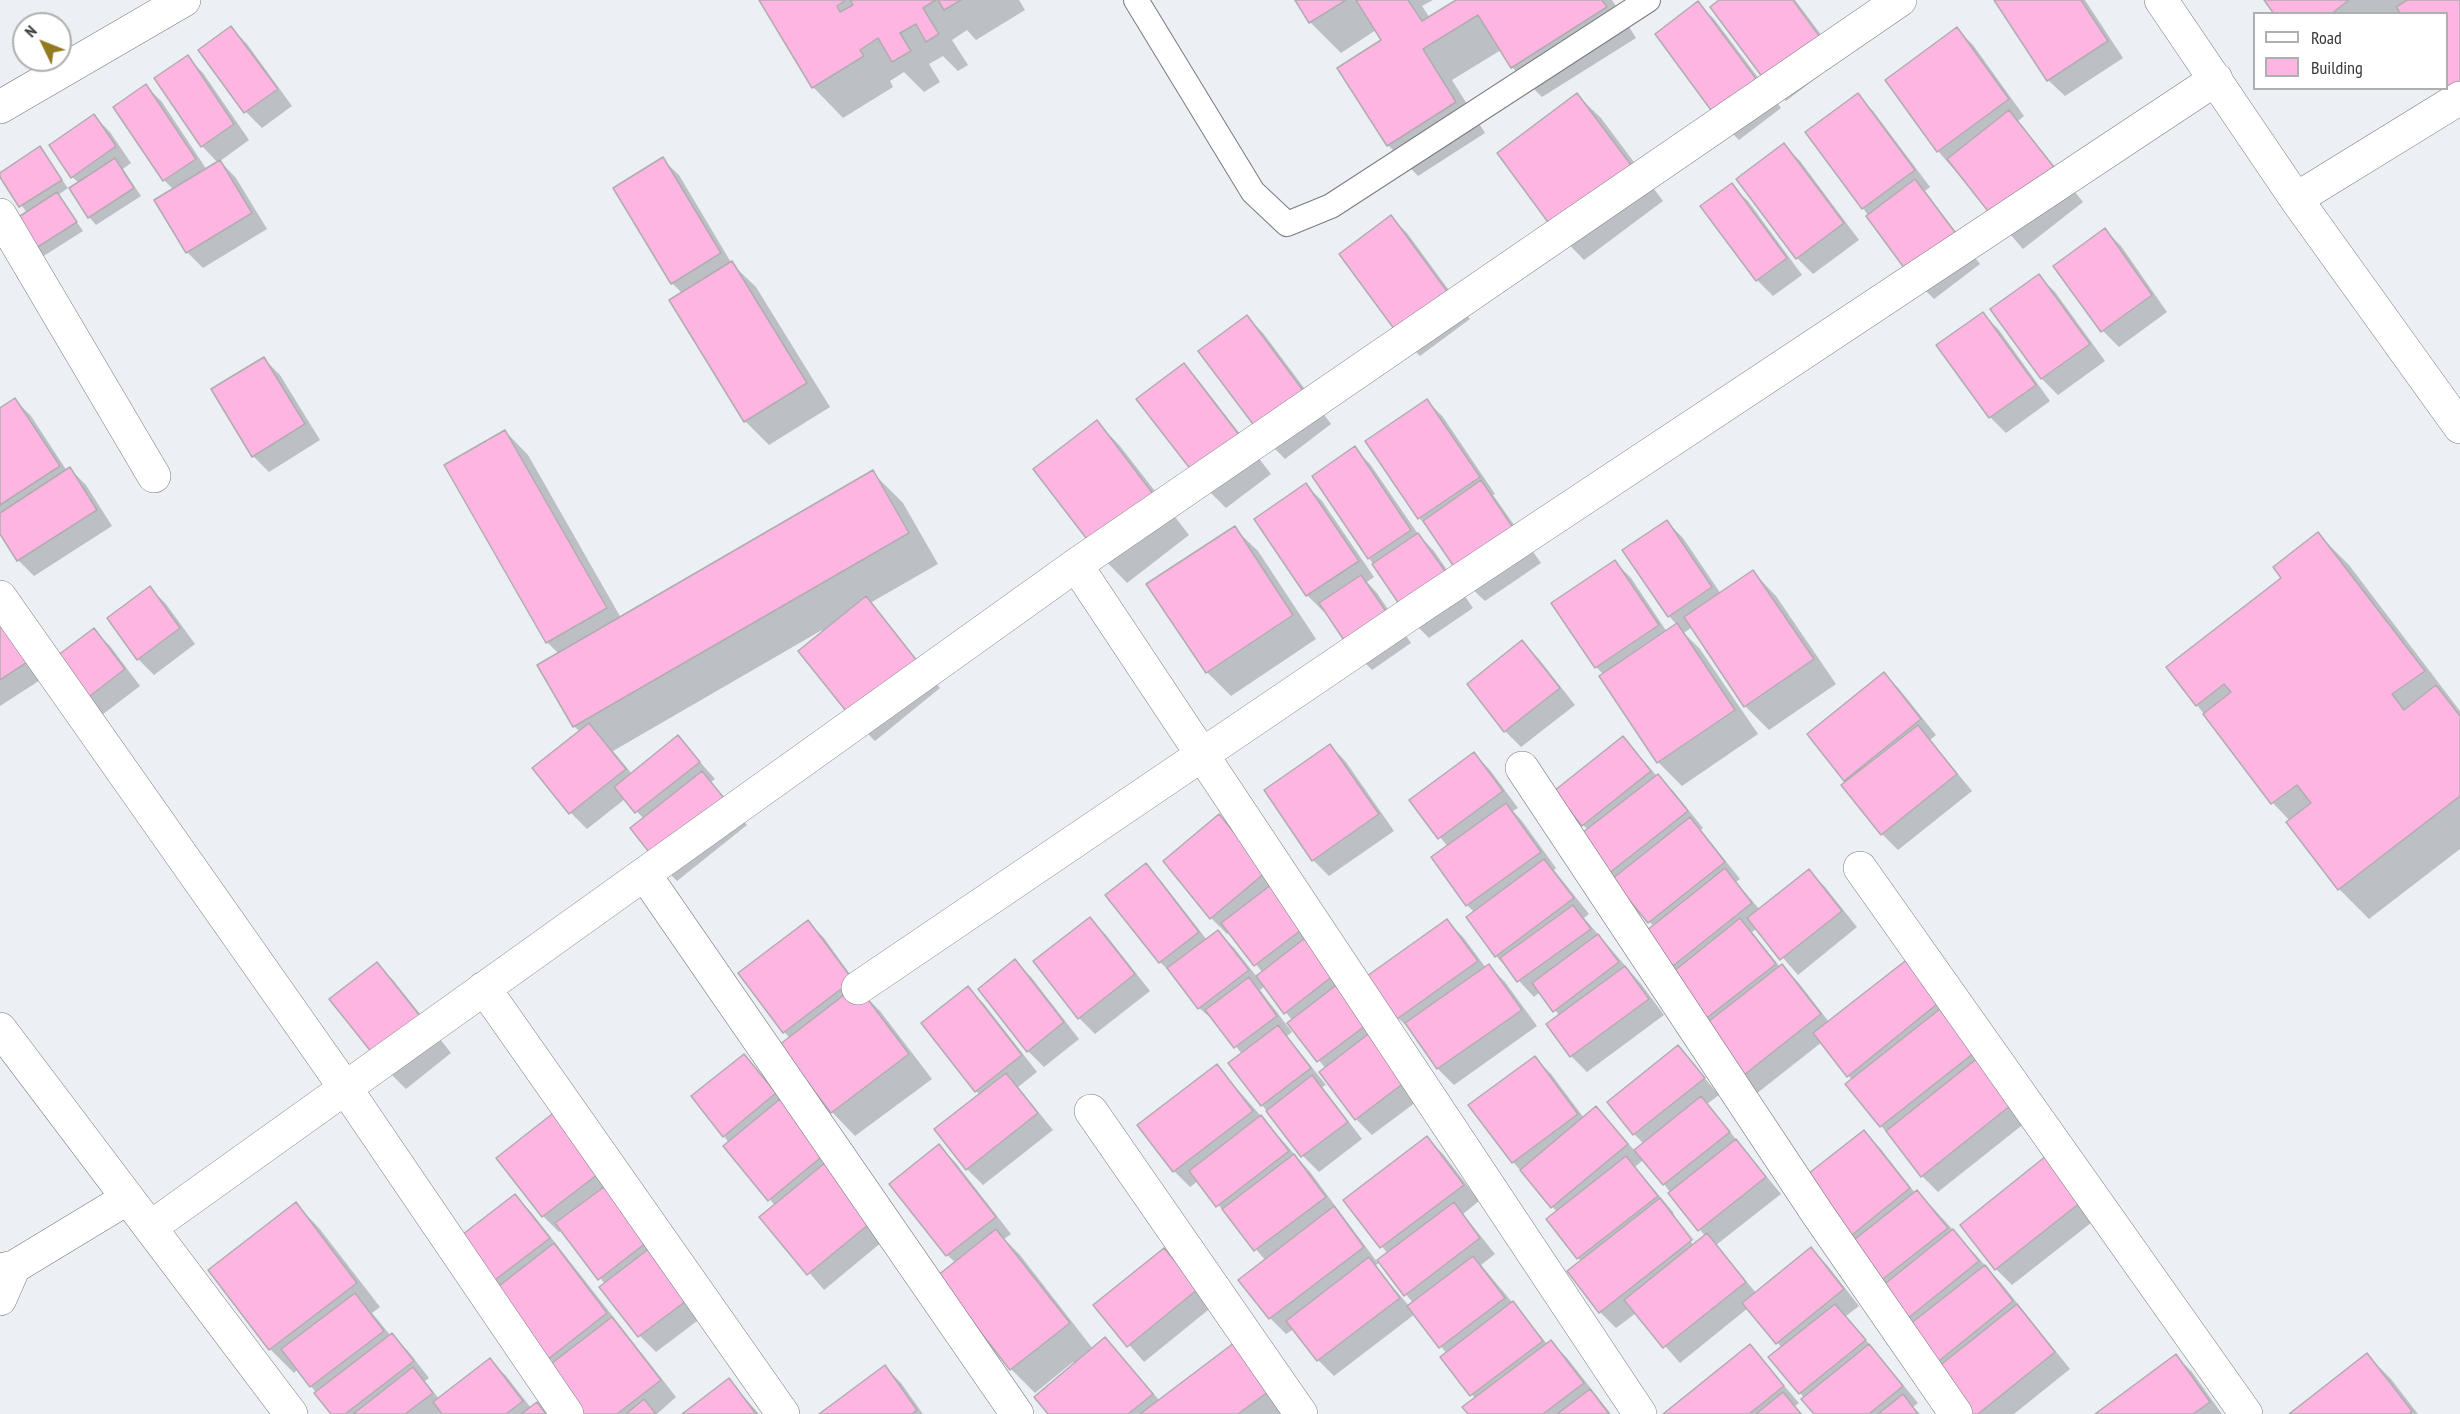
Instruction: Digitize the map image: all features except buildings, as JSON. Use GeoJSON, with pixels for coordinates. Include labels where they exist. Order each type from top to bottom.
{"type":"FeatureCollection","features":[{"type":"Feature","properties":{"kind":"street"},"geometry":{"type":"LineString","coordinates":[[0,107],[184,0]]}},
{"type":"Feature","properties":{"kind":"street"},"geometry":{"type":"LineString","coordinates":[[151,1227],[1076,565],[1900,0]]}},
{"type":"Feature","properties":{"kind":"street"},"geometry":{"type":"LineString","coordinates":[[2161,0],[2296,199],[2456,413]]}},
{"type":"Feature","properties":{"kind":"street"},"geometry":{"type":"LineString","coordinates":[[858,988],[1200,755],[2216,79]]}},
{"type":"Feature","properties":{"kind":"street"},"geometry":{"type":"LineString","coordinates":[[2296,199],[2460,98]]}},
{"type":"Feature","properties":{"kind":"street"},"geometry":{"type":"LineString","coordinates":[[0,215],[153,476]]}},
{"type":"Feature","properties":{"kind":"street"},"geometry":{"type":"LineString","coordinates":[[1076,565],[1200,755],[1640,1414]]}},
{"type":"Feature","properties":{"kind":"street"},"geometry":{"type":"LineString","coordinates":[[0,597],[345,1089],[567,1414]]}},
{"type":"Feature","properties":{"kind":"street"},"geometry":{"type":"LineString","coordinates":[[1522,768],[1817,1213],[1956,1414]]}},
{"type":"Feature","properties":{"kind":"street"},"geometry":{"type":"LineString","coordinates":[[1860,868],[2246,1414]]}},
{"type":"Feature","properties":{"kind":"street"},"geometry":{"type":"LineString","coordinates":[[645,875],[1017,1414]]}},
{"type":"Feature","properties":{"kind":"street"},"geometry":{"type":"LineString","coordinates":[[484,988],[783,1414]]}},
{"type":"Feature","properties":{"kind":"street"},"geometry":{"type":"LineString","coordinates":[[0,1029],[291,1414]]}},
{"type":"Feature","properties":{"kind":"street"},"geometry":{"type":"LineString","coordinates":[[1091,1111],[1301,1414]]}},
{"type":"Feature","properties":{"kind":"street"},"geometry":{"type":"LineString","coordinates":[[0,1299],[7,1268],[128,1198]]}},
{"type":"Feature","properties":{"kind":"lane"},"geometry":{"type":"LineString","coordinates":[[1136,0],[1253,192],[1287,224],[1331,206],[1648,0]]}}]}
